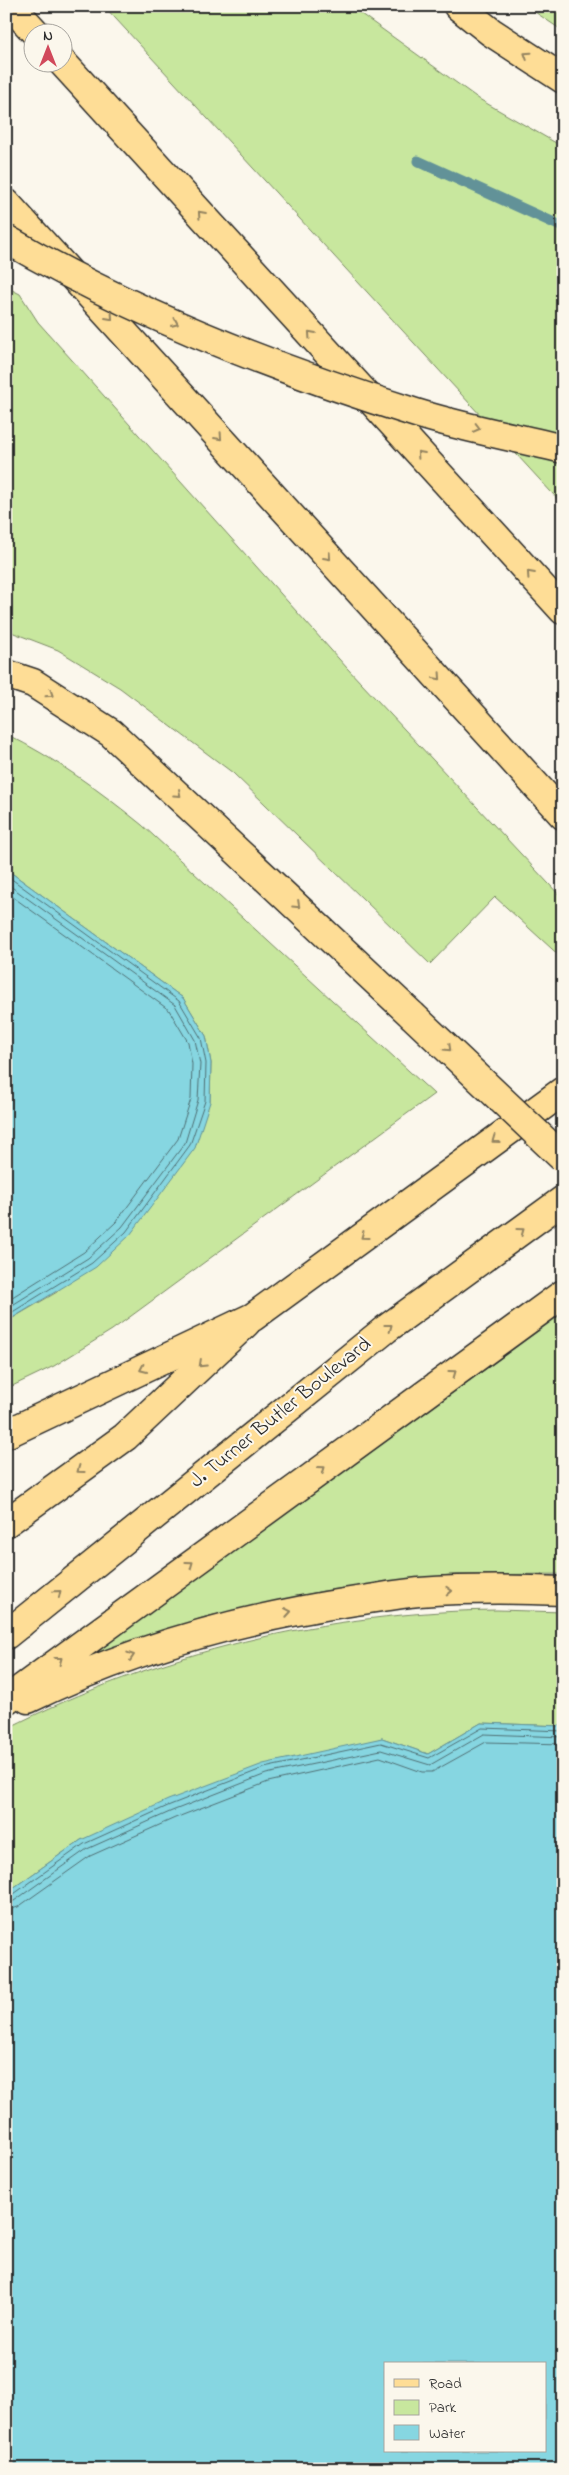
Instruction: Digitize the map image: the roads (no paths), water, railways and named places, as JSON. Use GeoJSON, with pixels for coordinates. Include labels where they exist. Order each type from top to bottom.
{"type":"FeatureCollection","features":[{"type":"Feature","properties":{"kind":"main road"},"geometry":{"type":"LineString","coordinates":[[11,6],[26,22]]}},
{"type":"Feature","properties":{"kind":"main road"},"geometry":{"type":"LineString","coordinates":[[458,6],[490,32],[563,79]]}},
{"type":"Feature","properties":{"kind":"main road"},"geometry":{"type":"LineString","coordinates":[[71,72],[563,610]]}},
{"type":"Feature","properties":{"kind":"main road"},"geometry":{"type":"LineString","coordinates":[[6,203],[563,815]]}},
{"type":"Feature","properties":{"kind":"main road"},"geometry":{"type":"LineString","coordinates":[[6,239],[58,269],[255,358],[418,414],[563,449]]}},
{"type":"Feature","properties":{"kind":"main road"},"geometry":{"type":"LineString","coordinates":[[6,674],[33,683],[111,733],[563,1158]]}},
{"type":"Feature","properties":{"kind":"main road"},"geometry":{"type":"LineString","coordinates":[[6,1522],[125,1437],[251,1319],[563,1091]]}},
{"type":"Feature","properties":{"kind":"main road","name":"J. Turner Butler Boulevard"},"geometry":{"type":"LineString","coordinates":[[11,1630],[386,1329],[563,1200]]}},
{"type":"Feature","properties":{"kind":"main road"},"geometry":{"type":"LineString","coordinates":[[6,1700],[563,1294]]}},
{"type":"Feature","properties":{"kind":"main road"},"geometry":{"type":"LineString","coordinates":[[6,1434],[251,1319]]}},
{"type":"Feature","properties":{"kind":"main road"},"geometry":{"type":"LineString","coordinates":[[6,1710],[108,1663],[172,1642],[272,1615],[418,1592],[503,1589],[563,1591]]}},
{"type":"Feature","properties":{"kind":"water"},"geometry":{"type":"Polygon","coordinates":[[[6,869],[183,998],[206,1036],[211,1063],[210,1102],[195,1148],[130,1235],[96,1267],[6,1322],[6,869]]]}},
{"type":"Feature","properties":{"kind":"water"},"geometry":{"type":"Polygon","coordinates":[[[481,1723],[563,1726],[563,2469],[6,2469],[6,1893],[81,1840],[168,1800],[263,1764],[382,1738],[428,1754],[481,1723]]]}},
{"type":"Feature","properties":{"kind":"waterway"},"geometry":{"type":"LineString","coordinates":[[418,161],[563,227]]}}]}
